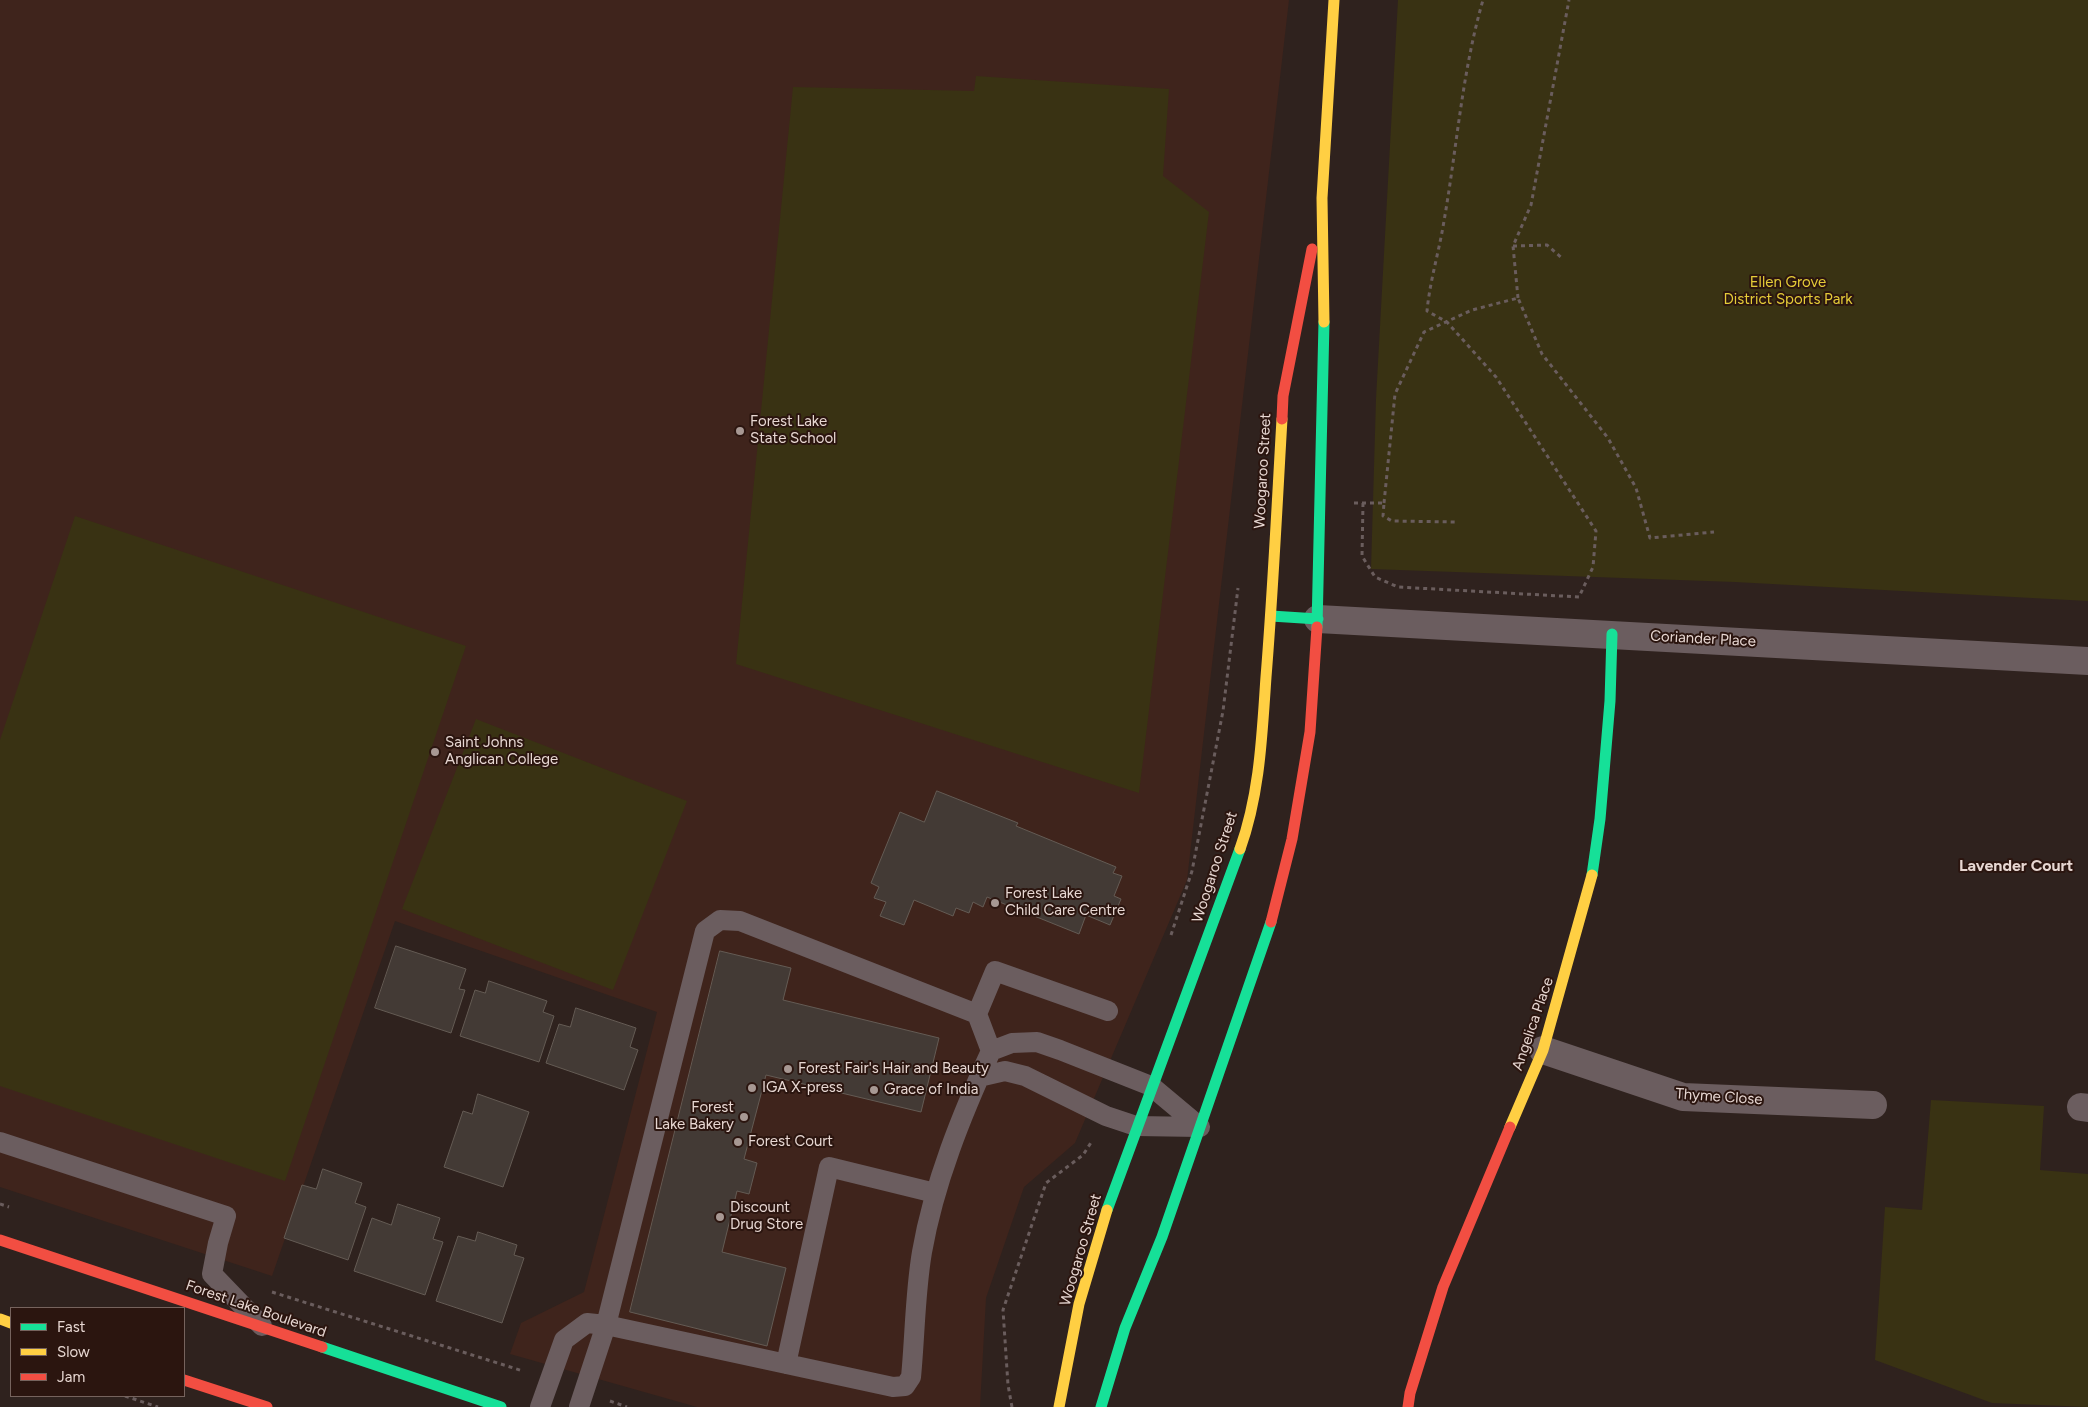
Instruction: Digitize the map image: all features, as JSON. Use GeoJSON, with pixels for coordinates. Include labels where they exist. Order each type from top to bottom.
{"type":"FeatureCollection","features":[{"type":"Feature","properties":{"kind":"main road","name":"Woogaroo Street"},"geometry":{"type":"LineString","coordinates":[[1101,1407],[1109,1375],[1162,1237],[1268,929],[1284,876],[1310,732],[1318,619],[1325,365],[1322,198],[1334,0]]}},
{"type":"Feature","properties":{"kind":"main road","name":"Woogaroo Street"},"geometry":{"type":"LineString","coordinates":[[1059,1407],[1079,1304],[1098,1235],[1136,1126],[1245,834],[1260,758],[1272,616],[1283,396],[1322,198]]}},
{"type":"Feature","properties":{"kind":"main road"},"geometry":{"type":"LineString","coordinates":[[1272,616],[1318,619]]}},
{"type":"Feature","properties":{"kind":"main road","name":"Angelica Place"},"geometry":{"type":"LineString","coordinates":[[1408,1407],[1410,1393],[1443,1287],[1543,1050],[1586,902],[1595,861],[1610,701],[1612,634]]}},
{"type":"Feature","properties":{"kind":"main road","name":"Forest Lake Boulevard"},"geometry":{"type":"LineString","coordinates":[[0,1240],[501,1407]]}},
{"type":"Feature","properties":{"kind":"main road"},"geometry":{"type":"LineString","coordinates":[[1109,1375],[1110,1407]]}},
{"type":"Feature","properties":{"kind":"main road"},"geometry":{"type":"LineString","coordinates":[[185,1380],[267,1407]]}},
{"type":"Feature","properties":{"kind":"street","name":"Coriander Place"},"geometry":{"type":"LineString","coordinates":[[1318,619],[2088,661]]}},
{"type":"Feature","properties":{"kind":"street","name":"Thyme Close"},"geometry":{"type":"LineString","coordinates":[[1543,1050],[1683,1097],[1873,1105]]}},
{"type":"Feature","properties":{"kind":"lane"},"geometry":{"type":"LineString","coordinates":[[581,1399],[606,1325],[705,931],[720,920],[740,921],[977,1014]]}},
{"type":"Feature","properties":{"kind":"lane"},"geometry":{"type":"LineString","coordinates":[[991,1051],[977,1014],[995,971],[1108,1011]]}},
{"type":"Feature","properties":{"kind":"lane"},"geometry":{"type":"LineString","coordinates":[[540,1407],[564,1340],[586,1323],[606,1325],[894,1387],[905,1386],[911,1378],[922,1253],[936,1193],[979,1077],[991,1051],[1012,1043],[1037,1042],[1151,1086],[1200,1127]]}},
{"type":"Feature","properties":{"kind":"lane"},"geometry":{"type":"LineString","coordinates":[[979,1077],[1005,1071],[1025,1076],[1106,1116],[1136,1126],[1200,1127]]}},
{"type":"Feature","properties":{"kind":"lane"},"geometry":{"type":"LineString","coordinates":[[0,1142],[226,1216],[212,1274],[262,1326]]}},
{"type":"Feature","properties":{"kind":"lane"},"geometry":{"type":"LineString","coordinates":[[786,1364],[829,1167],[936,1193]]}},
{"type":"Feature","properties":{"kind":"path"},"geometry":{"type":"LineString","coordinates":[[1363,503],[1362,556],[1374,577],[1398,587],[1579,597],[1593,568],[1596,531],[1496,377],[1447,322],[1427,311],[1429,290],[1444,223],[1471,42],[1484,0]]}},
{"type":"Feature","properties":{"kind":"path"},"geometry":{"type":"LineString","coordinates":[[1569,0],[1531,205],[1513,246],[1518,298],[1542,354],[1608,438],[1636,488],[1650,538],[1714,532]]}},
{"type":"Feature","properties":{"kind":"path"},"geometry":{"type":"LineString","coordinates":[[1513,246],[1547,245],[1563,259]]}},
{"type":"Feature","properties":{"kind":"path"},"geometry":{"type":"LineString","coordinates":[[1384,502],[1395,394],[1424,332],[1472,310],[1518,298]]}},
{"type":"Feature","properties":{"kind":"path"},"geometry":{"type":"LineString","coordinates":[[1168,944],[1194,861],[1223,711],[1238,586]]}},
{"type":"Feature","properties":{"kind":"path"},"geometry":{"type":"LineString","coordinates":[[1012,1407],[1008,1385],[1003,1310],[1046,1183],[1083,1156],[1106,1116]]}},
{"type":"Feature","properties":{"kind":"path"},"geometry":{"type":"LineString","coordinates":[[0,1204],[18,1210]]}},
{"type":"Feature","properties":{"kind":"path"},"geometry":{"type":"LineString","coordinates":[[268,1291],[549,1380]]}},
{"type":"Feature","properties":{"kind":"path"},"geometry":{"type":"LineString","coordinates":[[127,1397],[158,1407]]}},
{"type":"Feature","properties":{"kind":"path"},"geometry":{"type":"LineString","coordinates":[[581,1399],[627,1407]]}},
{"type":"Feature","properties":{"kind":"shaded area"},"geometry":{"type":"Polygon","coordinates":[[[0,0],[1289,0],[1187,880],[1075,1143],[1024,1187],[986,1298],[980,1407],[697,1407],[510,1354],[521,1323],[584,1292],[657,1012],[395,921],[272,1276],[0,1187],[0,0]]]}},
{"type":"Feature","properties":{"kind":"green space","name":"Ellen Grove District Sports Park"},"geometry":{"type":"Polygon","coordinates":[[[1398,0],[2088,0],[2088,601],[1735,582],[1371,569],[1376,399],[1398,0]]]}},
{"type":"Feature","properties":{"kind":"green space"},"geometry":{"type":"Polygon","coordinates":[[[976,76],[1169,89],[1163,176],[1209,212],[1139,793],[736,664],[793,87],[974,91],[976,76]]]}},
{"type":"Feature","properties":{"kind":"green space"},"geometry":{"type":"Polygon","coordinates":[[[75,516],[466,646],[285,1181],[0,1086],[0,740],[75,516]]]}},
{"type":"Feature","properties":{"kind":"green space"},"geometry":{"type":"Polygon","coordinates":[[[476,719],[687,801],[613,990],[402,909],[476,719]]]}},
{"type":"Feature","properties":{"kind":"green space"},"geometry":{"type":"Polygon","coordinates":[[[1931,1100],[2044,1106],[2040,1170],[2088,1174],[2088,1407],[1992,1403],[1875,1360],[1885,1207],[1922,1210],[1931,1100]]]}},
{"type":"Feature","properties":{"kind":"building"},"geometry":{"type":"Polygon","coordinates":[[[937,791],[1018,823],[1016,826],[1116,867],[1113,873],[1122,876],[1114,896],[1121,899],[1110,925],[1086,915],[1079,934],[987,897],[983,907],[973,902],[969,913],[956,908],[953,916],[914,900],[904,925],[880,916],[886,902],[874,898],[879,887],[871,883],[900,812],[924,822],[937,791]]]}},
{"type":"Feature","properties":{"kind":"building"},"geometry":{"type":"Polygon","coordinates":[[[396,946],[466,969],[459,989],[465,990],[451,1033],[375,1008],[396,946]]]}},
{"type":"Feature","properties":{"kind":"building"},"geometry":{"type":"Polygon","coordinates":[[[720,951],[791,968],[783,1000],[939,1038],[921,1112],[766,1075],[744,1159],[757,1163],[749,1194],[737,1191],[722,1252],[786,1268],[767,1346],[630,1312],[720,951]]]}},
{"type":"Feature","properties":{"kind":"building"},"geometry":{"type":"Polygon","coordinates":[[[489,981],[547,1001],[543,1012],[554,1016],[539,1062],[460,1036],[475,990],[485,993],[489,981]]]}},
{"type":"Feature","properties":{"kind":"building"},"geometry":{"type":"Polygon","coordinates":[[[576,1008],[636,1028],[630,1047],[638,1050],[624,1090],[546,1063],[559,1024],[570,1027],[576,1008]]]}},
{"type":"Feature","properties":{"kind":"building"},"geometry":{"type":"Polygon","coordinates":[[[478,1094],[529,1112],[503,1187],[444,1167],[463,1111],[472,1114],[478,1094]]]}},
{"type":"Feature","properties":{"kind":"building"},"geometry":{"type":"Polygon","coordinates":[[[323,1169],[362,1183],[355,1203],[366,1207],[348,1260],[284,1238],[302,1185],[316,1189],[323,1169]]]}},
{"type":"Feature","properties":{"kind":"building"},"geometry":{"type":"Polygon","coordinates":[[[398,1204],[440,1218],[433,1239],[443,1242],[425,1295],[354,1271],[372,1218],[391,1225],[398,1204]]]}},
{"type":"Feature","properties":{"kind":"building"},"geometry":{"type":"Polygon","coordinates":[[[478,1232],[517,1245],[514,1255],[524,1258],[502,1323],[436,1301],[458,1236],[475,1241],[478,1232]]]}},
{"type":"Feature","properties":{"kind":"traffic: fast"},"geometry":{"type":"LineString","coordinates":[[1317,627],[1324,322]]}},
{"type":"Feature","properties":{"kind":"traffic: fast"},"geometry":{"type":"LineString","coordinates":[[1271,616],[1318,619]]}},
{"type":"Feature","properties":{"kind":"traffic: fast"},"geometry":{"type":"LineString","coordinates":[[1592,875],[1600,819],[1610,701],[1612,634]]}},
{"type":"Feature","properties":{"kind":"traffic: fast"},"geometry":{"type":"LineString","coordinates":[[1107,1210],[1240,849]]}},
{"type":"Feature","properties":{"kind":"traffic: fast"},"geometry":{"type":"LineString","coordinates":[[1101,1407],[1125,1328],[1162,1237],[1271,922]]}},
{"type":"Feature","properties":{"kind":"traffic: fast"},"geometry":{"type":"LineString","coordinates":[[322,1347],[501,1407]]}},
{"type":"Feature","properties":{"kind":"traffic: slow"},"geometry":{"type":"LineString","coordinates":[[1324,322],[1322,198],[1334,0]]}},
{"type":"Feature","properties":{"kind":"traffic: slow"},"geometry":{"type":"LineString","coordinates":[[1240,849],[1252,807],[1259,764],[1273,580],[1282,419]]}},
{"type":"Feature","properties":{"kind":"traffic: slow"},"geometry":{"type":"LineString","coordinates":[[1510,1127],[1543,1050],[1592,875]]}},
{"type":"Feature","properties":{"kind":"traffic: slow"},"geometry":{"type":"LineString","coordinates":[[1059,1407],[1079,1304],[1107,1210]]}},
{"type":"Feature","properties":{"kind":"traffic: slow"},"geometry":{"type":"LineString","coordinates":[[0,1319],[10,1323]]}},
{"type":"Feature","properties":{"kind":"traffic: jam"},"geometry":{"type":"LineString","coordinates":[[1282,419],[1283,396],[1312,249]]}},
{"type":"Feature","properties":{"kind":"traffic: jam"},"geometry":{"type":"LineString","coordinates":[[1271,922],[1292,839],[1310,732],[1317,627]]}},
{"type":"Feature","properties":{"kind":"traffic: jam"},"geometry":{"type":"LineString","coordinates":[[1408,1407],[1410,1393],[1443,1287],[1510,1127]]}},
{"type":"Feature","properties":{"kind":"traffic: jam"},"geometry":{"type":"LineString","coordinates":[[0,1240],[322,1347]]}},
{"type":"Feature","properties":{"kind":"traffic: jam"},"geometry":{"type":"LineString","coordinates":[[185,1380],[267,1407]]}},
{"type":"Feature","properties":{"kind":"place","name":"Forest Lake State School"},"geometry":{"type":"Point","coordinates":[740,431]}},
{"type":"Feature","properties":{"kind":"place","name":"Saint Johns Anglican College"},"geometry":{"type":"Point","coordinates":[435,752]}},
{"type":"Feature","properties":{"kind":"place","name":"Forest Lake Child Care Centre"},"geometry":{"type":"Point","coordinates":[995,903]}},
{"type":"Feature","properties":{"kind":"place","name":"Forest Fair's Hair and Beauty"},"geometry":{"type":"Point","coordinates":[788,1069]}},
{"type":"Feature","properties":{"kind":"place","name":"IGA X-press"},"geometry":{"type":"Point","coordinates":[752,1088]}},
{"type":"Feature","properties":{"kind":"place","name":"Grace of India"},"geometry":{"type":"Point","coordinates":[874,1090]}},
{"type":"Feature","properties":{"kind":"place","name":"Forest Lake Bakery"},"geometry":{"type":"Point","coordinates":[744,1117]}},
{"type":"Feature","properties":{"kind":"place","name":"Forest Court"},"geometry":{"type":"Point","coordinates":[738,1142]}},
{"type":"Feature","properties":{"kind":"place","name":"Discount Drug Store"},"geometry":{"type":"Point","coordinates":[720,1217]}},
{"type":"Feature","properties":{"kind":"district","name":"Lavender Court"},"geometry":{"type":"Point","coordinates":[2016,866]}}]}
